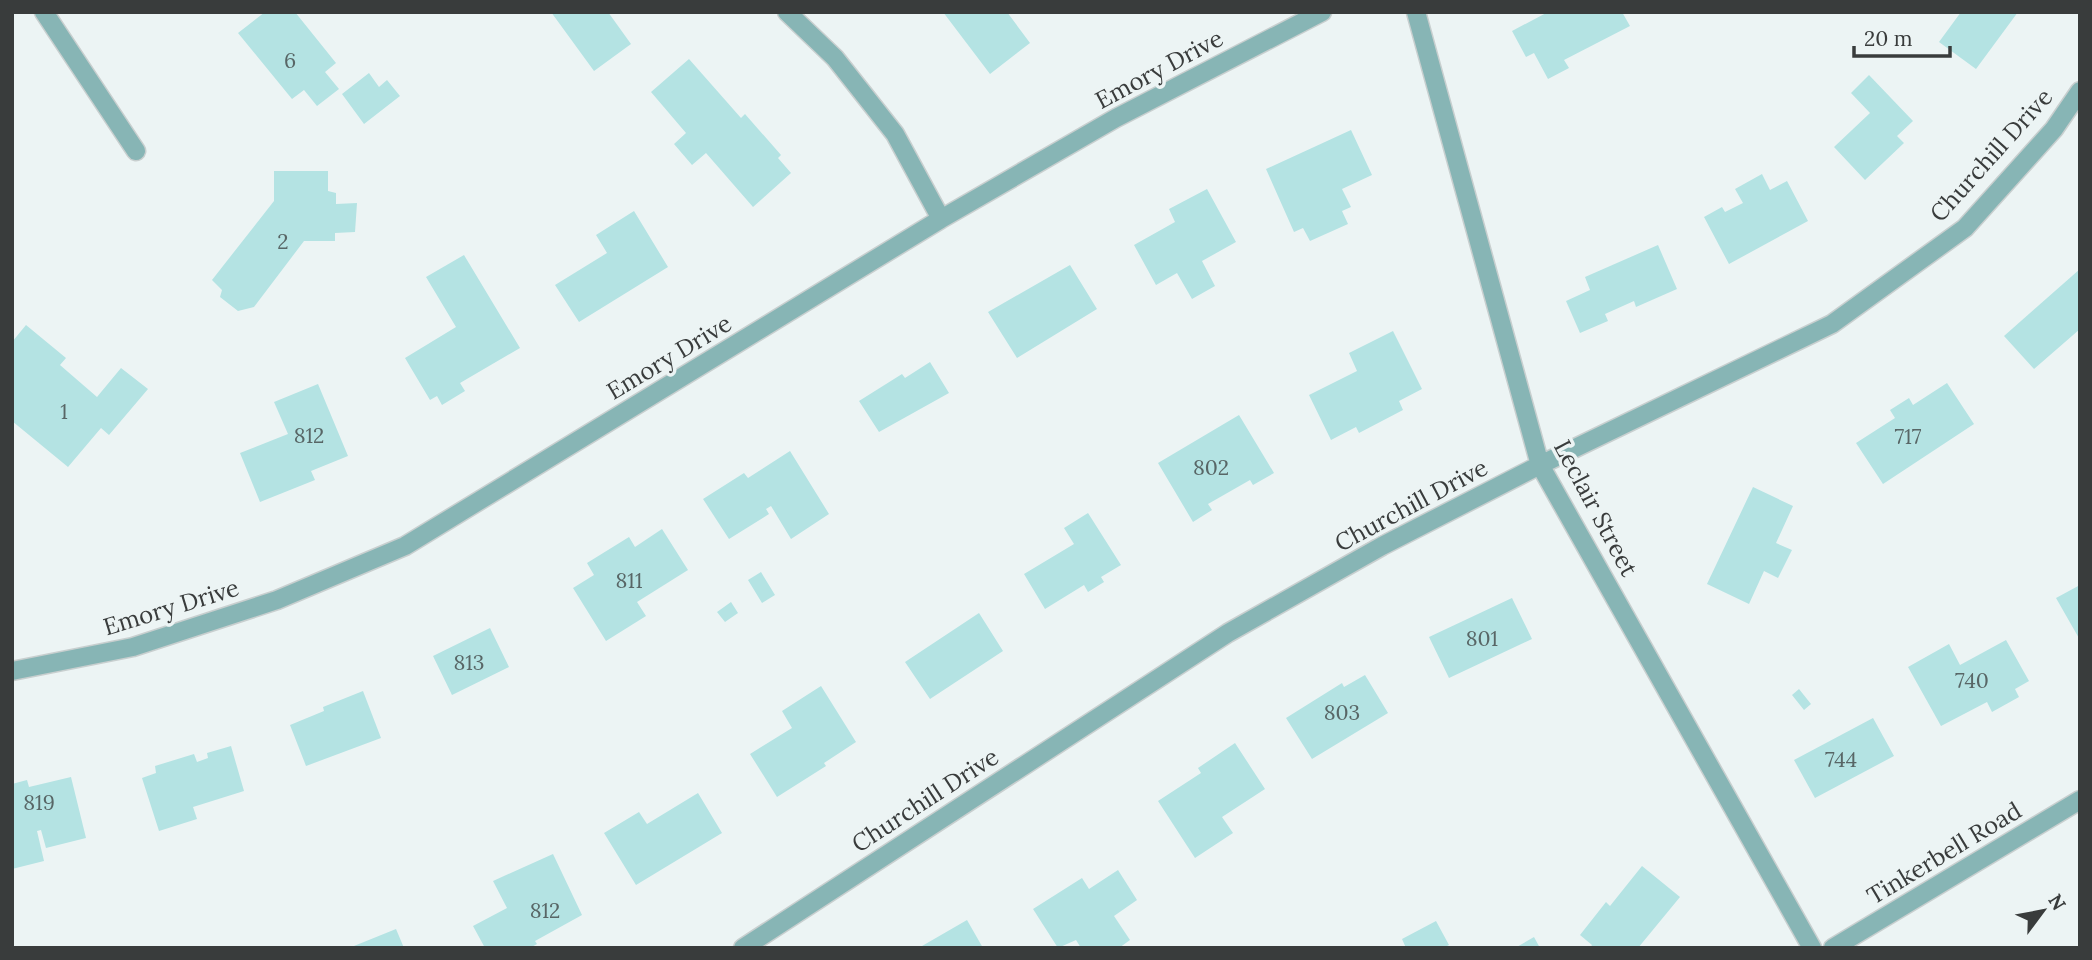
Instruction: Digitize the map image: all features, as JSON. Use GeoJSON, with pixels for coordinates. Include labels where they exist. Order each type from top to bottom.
{"type":"FeatureCollection","features":[{"type":"Feature","properties":{"kind":"street"},"geometry":{"type":"LineString","coordinates":[[44,12],[136,151]]}},
{"type":"Feature","properties":{"kind":"street"},"geometry":{"type":"LineString","coordinates":[[787,12],[835,58],[895,134],[941,219]]}},
{"type":"Feature","properties":{"kind":"street","name":"Emory Drive"},"geometry":{"type":"LineString","coordinates":[[12,671],[133,647],[277,600],[405,546],[941,219],[1116,118],[1322,12]]}},
{"type":"Feature","properties":{"kind":"street","name":"Leclair Street"},"geometry":{"type":"LineString","coordinates":[[1416,12],[1540,465],[1812,948]]}},
{"type":"Feature","properties":{"kind":"street","name":"Churchill Drive"},"geometry":{"type":"LineString","coordinates":[[743,948],[1228,633],[1382,546],[1540,465],[1832,324],[1965,228],[2054,129],[2080,91]]}},
{"type":"Feature","properties":{"kind":"street","name":"Tinkerbell Road"},"geometry":{"type":"LineString","coordinates":[[1833,948],[2080,800]]}},
{"type":"Feature","properties":{"kind":"building"},"geometry":{"type":"Polygon","coordinates":[[[265,12],[295,12],[336,63],[325,72],[339,89],[317,106],[304,90],[292,99],[238,33],[265,12]]]}},
{"type":"Feature","properties":{"kind":"building"},"geometry":{"type":"Polygon","coordinates":[[[551,12],[608,12],[631,44],[594,71],[551,12]]]}},
{"type":"Feature","properties":{"kind":"building"},"geometry":{"type":"Polygon","coordinates":[[[943,12],[1007,12],[1030,43],[990,74],[943,12]]]}},
{"type":"Feature","properties":{"kind":"building"},"geometry":{"type":"Polygon","coordinates":[[[1548,12],[1622,12],[1630,26],[1564,60],[1569,68],[1548,79],[1534,53],[1526,57],[1512,31],[1548,12]]]}},
{"type":"Feature","properties":{"kind":"building"},"geometry":{"type":"Polygon","coordinates":[[[1961,12],[2018,12],[1976,69],[1939,42],[1961,12]]]}},
{"type":"Feature","properties":{"kind":"building"},"geometry":{"type":"Polygon","coordinates":[[[689,59],[741,118],[745,114],[781,155],[778,158],[791,173],[753,207],[706,153],[692,165],[674,144],[686,133],[651,92],[689,59]]]}},
{"type":"Feature","properties":{"kind":"building"},"geometry":{"type":"Polygon","coordinates":[[[369,73],[379,87],[387,80],[400,96],[364,124],[342,94],[369,73]]]}},
{"type":"Feature","properties":{"kind":"building"},"geometry":{"type":"Polygon","coordinates":[[[1869,75],[1913,121],[1897,136],[1904,143],[1865,180],[1834,147],[1870,113],[1851,93],[1869,75]]]}},
{"type":"Feature","properties":{"kind":"building"},"geometry":{"type":"Polygon","coordinates":[[[1351,130],[1372,175],[1342,189],[1351,207],[1342,211],[1348,224],[1310,241],[1303,228],[1294,232],[1266,169],[1351,130]]]}},
{"type":"Feature","properties":{"kind":"building"},"geometry":{"type":"Polygon","coordinates":[[[274,171],[328,171],[328,191],[336,193],[336,204],[357,203],[355,232],[335,233],[335,241],[304,241],[254,307],[238,311],[220,297],[222,290],[212,280],[274,201],[274,171]]]}},
{"type":"Feature","properties":{"kind":"building"},"geometry":{"type":"Polygon","coordinates":[[[1762,174],[1770,190],[1787,181],[1808,221],[1729,264],[1704,217],[1722,207],[1725,212],[1743,203],[1735,189],[1762,174]]]}},
{"type":"Feature","properties":{"kind":"building"},"geometry":{"type":"Polygon","coordinates":[[[1207,189],[1236,242],[1202,261],[1215,286],[1192,299],[1177,273],[1156,285],[1134,245],[1175,222],[1169,209],[1207,189]]]}},
{"type":"Feature","properties":{"kind":"building"},"geometry":{"type":"Polygon","coordinates":[[[634,211],[668,267],[579,322],[555,285],[607,253],[596,235],[634,211]]]}},
{"type":"Feature","properties":{"kind":"building"},"geometry":{"type":"Polygon","coordinates":[[[1658,245],[1677,289],[1636,307],[1634,301],[1605,314],[1608,321],[1580,333],[1566,301],[1590,290],[1585,277],[1658,245]]]}},
{"type":"Feature","properties":{"kind":"building"},"geometry":{"type":"Polygon","coordinates":[[[464,255],[520,348],[460,383],[465,391],[442,405],[437,396],[430,400],[405,358],[456,327],[426,277],[464,255]]]}},
{"type":"Feature","properties":{"kind":"building"},"geometry":{"type":"Polygon","coordinates":[[[1070,265],[1097,309],[1017,358],[988,312],[1070,265]]]}},
{"type":"Feature","properties":{"kind":"building"},"geometry":{"type":"Polygon","coordinates":[[[2080,269],[2080,329],[2034,369],[2004,336],[2080,269]]]}},
{"type":"Feature","properties":{"kind":"building"},"geometry":{"type":"Polygon","coordinates":[[[26,325],[66,358],[60,365],[97,397],[121,368],[148,389],[109,435],[101,428],[68,467],[12,421],[12,342],[26,325]]]}},
{"type":"Feature","properties":{"kind":"building"},"geometry":{"type":"Polygon","coordinates":[[[1393,331],[1422,389],[1399,401],[1403,410],[1359,433],[1356,427],[1331,440],[1309,395],[1357,371],[1349,353],[1393,331]]]}},
{"type":"Feature","properties":{"kind":"building"},"geometry":{"type":"Polygon","coordinates":[[[930,362],[949,393],[879,432],[859,401],[902,374],[905,378],[930,362]]]}},
{"type":"Feature","properties":{"kind":"building"},"geometry":{"type":"Polygon","coordinates":[[[1947,383],[1974,424],[1883,484],[1856,443],[1895,418],[1890,410],[1909,398],[1913,405],[1947,383]]]}},
{"type":"Feature","properties":{"kind":"building"},"geometry":{"type":"Polygon","coordinates":[[[318,384],[348,456],[311,471],[315,480],[260,502],[240,453],[288,434],[274,402],[318,384]]]}},
{"type":"Feature","properties":{"kind":"building"},"geometry":{"type":"Polygon","coordinates":[[[1239,415],[1274,473],[1253,485],[1250,480],[1208,504],[1212,510],[1193,522],[1158,463],[1239,415]]]}},
{"type":"Feature","properties":{"kind":"building"},"geometry":{"type":"Polygon","coordinates":[[[790,451],[829,514],[791,539],[771,506],[766,509],[769,514],[729,539],[703,499],[744,473],[748,478],[790,451]]]}},
{"type":"Feature","properties":{"kind":"building"},"geometry":{"type":"Polygon","coordinates":[[[1753,487],[1793,506],[1776,543],[1792,550],[1778,578],[1764,571],[1749,604],[1707,584],[1753,487]]]}},
{"type":"Feature","properties":{"kind":"building"},"geometry":{"type":"Polygon","coordinates":[[[1088,513],[1121,565],[1101,577],[1104,582],[1088,592],[1084,585],[1045,609],[1024,574],[1074,544],[1064,528],[1088,513]]]}},
{"type":"Feature","properties":{"kind":"building"},"geometry":{"type":"Polygon","coordinates":[[[662,529],[688,570],[637,602],[646,616],[606,641],[573,588],[594,575],[587,563],[629,537],[635,547],[662,529]]]}},
{"type":"Feature","properties":{"kind":"building"},"geometry":{"type":"Polygon","coordinates":[[[761,572],[775,595],[762,603],[748,580],[761,572]]]}},
{"type":"Feature","properties":{"kind":"building"},"geometry":{"type":"Polygon","coordinates":[[[2080,585],[2080,640],[2056,598],[2080,585]]]}},
{"type":"Feature","properties":{"kind":"building"},"geometry":{"type":"Polygon","coordinates":[[[1512,598],[1532,639],[1449,678],[1429,637],[1512,598]]]}},
{"type":"Feature","properties":{"kind":"building"},"geometry":{"type":"Polygon","coordinates":[[[731,602],[738,613],[725,622],[717,612],[731,602]]]}},
{"type":"Feature","properties":{"kind":"building"},"geometry":{"type":"Polygon","coordinates":[[[979,613],[1003,651],[930,699],[905,662],[979,613]]]}},
{"type":"Feature","properties":{"kind":"building"},"geometry":{"type":"Polygon","coordinates":[[[490,628],[509,667],[452,695],[433,656],[490,628]]]}},
{"type":"Feature","properties":{"kind":"building"},"geometry":{"type":"Polygon","coordinates":[[[2006,640],[2029,681],[2015,689],[2019,697],[1992,712],[1987,702],[1941,726],[1908,667],[1949,644],[1960,665],[2006,640]]]}},
{"type":"Feature","properties":{"kind":"building"},"geometry":{"type":"Polygon","coordinates":[[[1365,675],[1388,713],[1312,759],[1286,718],[1342,683],[1344,687],[1365,675]]]}},
{"type":"Feature","properties":{"kind":"building"},"geometry":{"type":"Polygon","coordinates":[[[821,686],[856,742],[824,763],[826,766],[777,797],[750,754],[792,728],[782,711],[821,686]]]}},
{"type":"Feature","properties":{"kind":"building"},"geometry":{"type":"Polygon","coordinates":[[[1799,689],[1811,704],[1804,710],[1792,695],[1799,689]]]}},
{"type":"Feature","properties":{"kind":"building"},"geometry":{"type":"Polygon","coordinates":[[[363,691],[381,738],[306,766],[290,725],[324,711],[323,707],[363,691]]]}},
{"type":"Feature","properties":{"kind":"building"},"geometry":{"type":"Polygon","coordinates":[[[1873,718],[1894,756],[1815,798],[1794,760],[1873,718]]]}},
{"type":"Feature","properties":{"kind":"building"},"geometry":{"type":"Polygon","coordinates":[[[1235,743],[1265,789],[1222,817],[1233,833],[1195,858],[1158,801],[1201,773],[1198,768],[1235,743]]]}},
{"type":"Feature","properties":{"kind":"building"},"geometry":{"type":"Polygon","coordinates":[[[231,746],[244,791],[193,807],[197,819],[159,831],[142,778],[156,773],[155,766],[194,754],[197,762],[208,758],[207,753],[231,746]]]}},
{"type":"Feature","properties":{"kind":"building"},"geometry":{"type":"Polygon","coordinates":[[[71,777],[86,838],[46,848],[41,830],[37,831],[44,861],[12,869],[12,784],[27,780],[29,787],[71,777]]]}},
{"type":"Feature","properties":{"kind":"building"},"geometry":{"type":"Polygon","coordinates":[[[698,793],[722,833],[636,885],[604,833],[639,812],[647,824],[698,793]]]}},
{"type":"Feature","properties":{"kind":"building"},"geometry":{"type":"Polygon","coordinates":[[[553,854],[582,915],[535,941],[537,944],[530,948],[485,948],[473,926],[507,908],[493,881],[553,854]]]}},
{"type":"Feature","properties":{"kind":"building"},"geometry":{"type":"Polygon","coordinates":[[[1642,866],[1680,897],[1638,948],[1590,948],[1592,945],[1580,935],[1606,902],[1610,906],[1642,866]]]}},
{"type":"Feature","properties":{"kind":"building"},"geometry":{"type":"Polygon","coordinates":[[[1118,870],[1137,900],[1114,916],[1130,940],[1119,948],[1081,948],[1076,940],[1058,948],[1033,909],[1082,878],[1089,889],[1118,870]]]}},
{"type":"Feature","properties":{"kind":"building"},"geometry":{"type":"Polygon","coordinates":[[[967,920],[983,948],[922,946],[967,920]]]}},
{"type":"Feature","properties":{"kind":"building"},"geometry":{"type":"Polygon","coordinates":[[[1436,921],[1449,945],[1443,948],[1406,948],[1402,939],[1436,921]]]}},
{"type":"Feature","properties":{"kind":"building"},"geometry":{"type":"Polygon","coordinates":[[[396,929],[404,948],[349,948],[396,929]]]}},
{"type":"Feature","properties":{"kind":"building"},"geometry":{"type":"Polygon","coordinates":[[[1534,937],[1540,948],[1515,948],[1534,937]]]}}]}
